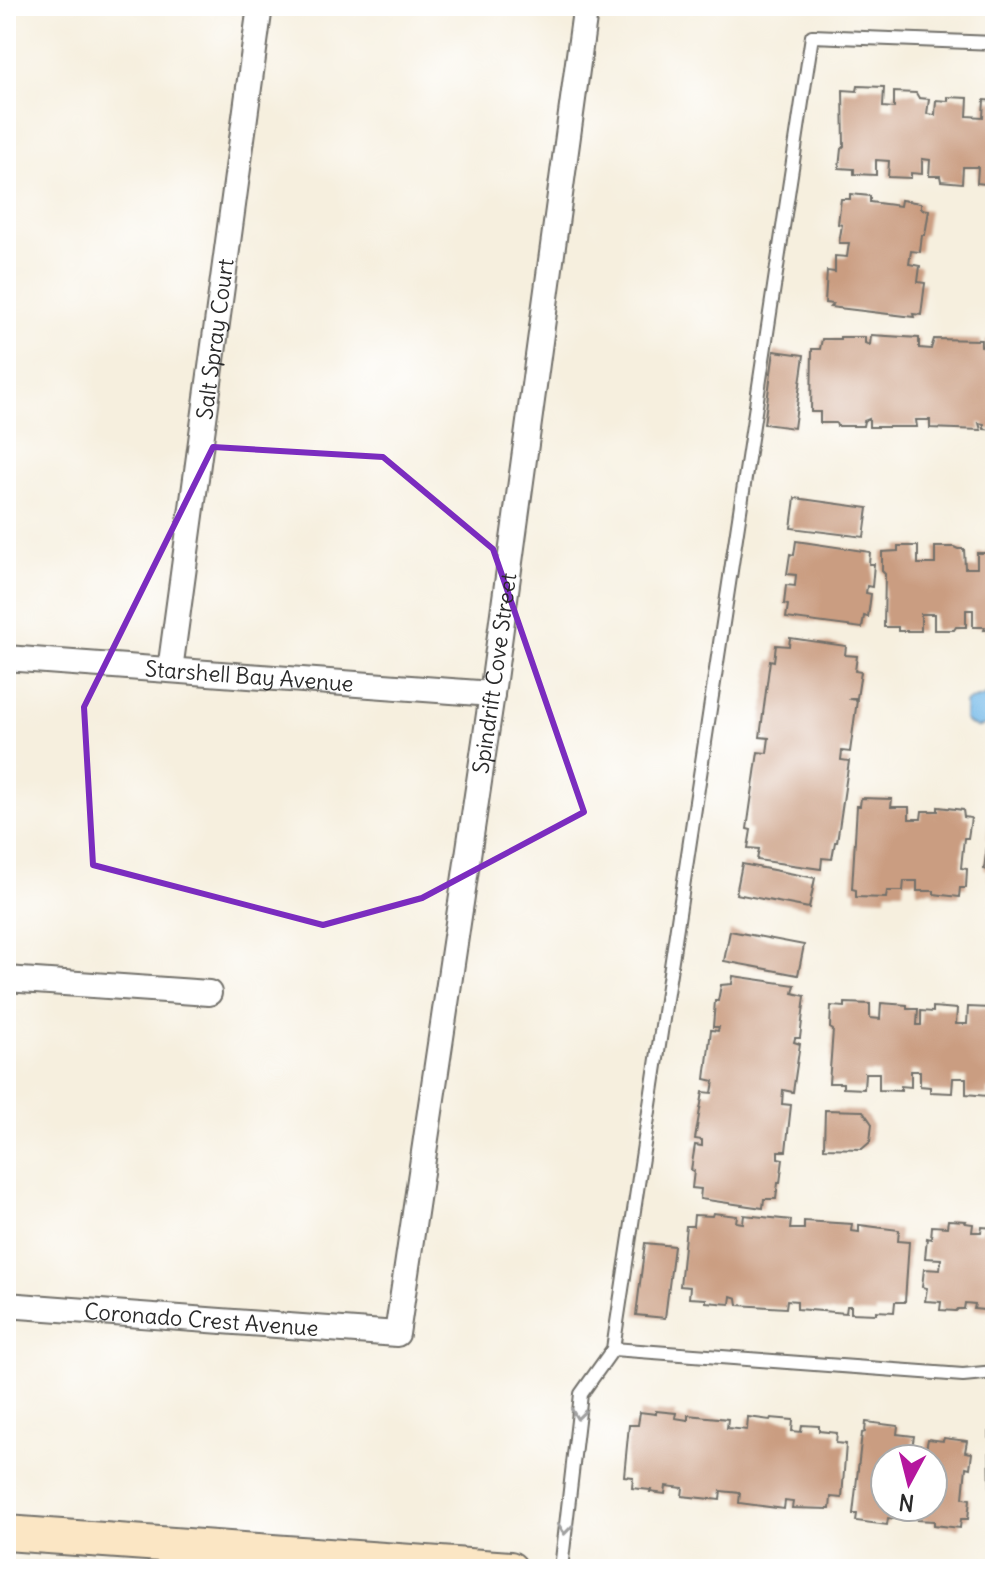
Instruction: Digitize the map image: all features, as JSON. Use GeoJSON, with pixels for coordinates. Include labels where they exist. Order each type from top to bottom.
{"type":"FeatureCollection","features":[{"type":"Feature","properties":{"kind":"main road"},"geometry":{"type":"LineString","coordinates":[[6,1533],[510,1569]]}},
{"type":"Feature","properties":{"kind":"street","name":"Salt Spray Court"},"geometry":{"type":"LineString","coordinates":[[170,670],[260,6]]}},
{"type":"Feature","properties":{"kind":"street","name":"Spindrift Cove Street"},"geometry":{"type":"LineString","coordinates":[[397,1334],[492,694],[585,11]]}},
{"type":"Feature","properties":{"kind":"street","name":"Starshell Bay Avenue"},"geometry":{"type":"LineString","coordinates":[[6,658],[492,694]]}},
{"type":"Feature","properties":{"kind":"street"},"geometry":{"type":"LineString","coordinates":[[6,979],[209,993]]}},
{"type":"Feature","properties":{"kind":"street","name":"Coronado Crest Avenue"},"geometry":{"type":"LineString","coordinates":[[6,1305],[397,1334]]}},
{"type":"Feature","properties":{"kind":"lane"},"geometry":{"type":"LineString","coordinates":[[561,1569],[581,1394],[613,1349],[812,36],[995,43]]}},
{"type":"Feature","properties":{"kind":"lane"},"geometry":{"type":"LineString","coordinates":[[613,1349],[963,1375],[995,1372]]}},
{"type":"Feature","properties":{"kind":"highlighted area"},"geometry":{"type":"Polygon","coordinates":[[[213,447],[383,457],[493,549],[584,812],[422,898],[323,925],[93,865],[84,707],[213,447]]]}},
{"type":"Feature","properties":{"kind":"water"},"geometry":{"type":"Polygon","coordinates":[[[995,681],[995,716],[981,727],[974,727],[965,720],[965,703],[985,696],[995,681]]]}},
{"type":"Feature","properties":{"kind":"building"},"geometry":{"type":"Polygon","coordinates":[[[858,86],[884,87],[883,107],[894,108],[894,92],[916,93],[919,98],[929,99],[927,114],[935,115],[936,100],[948,101],[948,97],[968,98],[967,116],[983,117],[984,100],[995,101],[995,185],[977,183],[978,167],[963,167],[962,183],[941,181],[940,176],[929,176],[930,160],[922,159],[922,174],[911,173],[911,178],[888,177],[889,161],[876,160],[876,175],[854,174],[854,169],[839,168],[844,146],[843,90],[857,91],[858,86]]]}},
{"type":"Feature","properties":{"kind":"building"},"geometry":{"type":"Polygon","coordinates":[[[850,194],[870,196],[870,202],[900,206],[901,200],[921,203],[921,209],[929,210],[920,252],[911,251],[909,264],[920,266],[918,282],[925,283],[921,315],[913,314],[914,317],[830,307],[833,304],[825,303],[827,271],[835,272],[835,256],[847,257],[849,243],[839,243],[842,225],[838,224],[841,199],[850,199],[850,194]]]}},
{"type":"Feature","properties":{"kind":"building"},"geometry":{"type":"Polygon","coordinates":[[[871,335],[919,338],[919,348],[931,349],[934,339],[981,340],[981,346],[985,347],[986,340],[995,340],[995,430],[984,429],[984,424],[979,423],[981,430],[930,428],[930,420],[916,420],[917,427],[869,427],[869,419],[864,421],[863,426],[820,423],[820,412],[811,412],[812,349],[820,349],[822,339],[840,337],[865,337],[865,343],[870,345],[871,335]]]}},
{"type":"Feature","properties":{"kind":"building"},"geometry":{"type":"Polygon","coordinates":[[[774,351],[804,355],[794,428],[764,424],[774,351]]]}},
{"type":"Feature","properties":{"kind":"building"},"geometry":{"type":"Polygon","coordinates":[[[795,498],[868,508],[864,537],[791,528],[795,498]]]}},
{"type":"Feature","properties":{"kind":"building"},"geometry":{"type":"Polygon","coordinates":[[[796,541],[870,552],[869,564],[874,564],[872,587],[867,586],[866,593],[871,594],[868,617],[864,616],[862,628],[786,618],[786,585],[795,586],[796,575],[787,574],[796,541]]]}},
{"type":"Feature","properties":{"kind":"building"},"geometry":{"type":"Polygon","coordinates":[[[898,546],[918,546],[918,564],[935,564],[935,547],[964,549],[965,568],[977,568],[977,553],[987,553],[987,547],[995,547],[995,629],[973,627],[973,610],[966,610],[966,627],[956,627],[954,630],[934,630],[934,614],[921,614],[921,631],[898,631],[898,627],[884,627],[885,574],[882,571],[882,552],[898,551],[898,546]]]}},
{"type":"Feature","properties":{"kind":"building"},"geometry":{"type":"Polygon","coordinates":[[[790,638],[846,646],[845,655],[857,656],[855,671],[861,672],[857,698],[850,699],[857,700],[850,752],[842,751],[841,760],[849,761],[837,842],[832,859],[822,858],[821,869],[757,860],[759,849],[748,848],[751,830],[747,829],[758,752],[767,753],[769,738],[760,737],[770,660],[774,661],[776,645],[789,646],[790,638]]]}},
{"type":"Feature","properties":{"kind":"building"},"geometry":{"type":"Polygon","coordinates":[[[861,798],[892,799],[891,807],[909,807],[909,819],[921,819],[922,811],[938,811],[938,807],[963,810],[964,817],[971,818],[968,838],[964,838],[961,868],[967,869],[966,888],[960,888],[959,897],[934,894],[934,891],[917,891],[917,881],[904,881],[903,891],[887,891],[886,898],[856,897],[856,890],[852,889],[857,806],[860,806],[861,798]]]}},
{"type":"Feature","properties":{"kind":"building"},"geometry":{"type":"Polygon","coordinates":[[[989,817],[995,819],[995,840],[987,839],[989,817]]]}},
{"type":"Feature","properties":{"kind":"building"},"geometry":{"type":"Polygon","coordinates":[[[987,846],[995,847],[995,882],[988,881],[988,870],[984,869],[987,846]]]}},
{"type":"Feature","properties":{"kind":"building"},"geometry":{"type":"Polygon","coordinates":[[[742,864],[815,878],[809,908],[736,894],[742,864]]]}},
{"type":"Feature","properties":{"kind":"building"},"geometry":{"type":"Polygon","coordinates":[[[730,931],[804,945],[798,975],[724,961],[730,931]]]}},
{"type":"Feature","properties":{"kind":"building"},"geometry":{"type":"Polygon","coordinates":[[[733,976],[795,985],[793,993],[805,996],[800,1038],[795,1038],[794,1042],[800,1044],[793,1092],[783,1090],[782,1104],[791,1105],[786,1151],[778,1151],[778,1158],[783,1159],[780,1183],[776,1199],[764,1199],[763,1208],[700,1199],[701,1189],[692,1188],[695,1145],[702,1146],[702,1140],[695,1139],[703,1092],[712,1093],[714,1081],[705,1079],[711,1030],[718,1031],[719,1027],[713,1027],[715,1001],[718,1001],[721,985],[732,984],[733,976]]]}},
{"type":"Feature","properties":{"kind":"building"},"geometry":{"type":"Polygon","coordinates":[[[845,1003],[870,1004],[870,1018],[880,1019],[881,1003],[907,1005],[907,1009],[918,1009],[917,1025],[921,1025],[921,1011],[933,1012],[933,1007],[957,1009],[956,1024],[967,1024],[968,1007],[991,1008],[991,1013],[995,1013],[995,1090],[987,1090],[987,1096],[966,1094],[966,1078],[953,1078],[952,1093],[930,1092],[930,1087],[920,1086],[920,1071],[911,1071],[911,1087],[901,1086],[901,1091],[879,1090],[879,1073],[865,1073],[864,1089],[843,1088],[843,1083],[829,1083],[833,1030],[830,1028],[831,1006],[845,1007],[845,1003]]]}},
{"type":"Feature","properties":{"kind":"building"},"geometry":{"type":"Polygon","coordinates":[[[825,1110],[863,1111],[872,1124],[870,1142],[862,1149],[824,1148],[825,1110]]]}},
{"type":"Feature","properties":{"kind":"building"},"geometry":{"type":"Polygon","coordinates":[[[713,1213],[737,1216],[736,1222],[743,1223],[744,1215],[791,1220],[790,1229],[804,1229],[804,1221],[852,1224],[851,1231],[859,1232],[859,1225],[899,1230],[898,1241],[909,1242],[905,1302],[895,1302],[894,1312],[876,1311],[876,1314],[851,1313],[851,1306],[847,1306],[846,1313],[797,1309],[797,1301],[787,1300],[786,1308],[738,1305],[737,1298],[731,1296],[730,1304],[689,1298],[690,1287],[680,1286],[686,1226],[693,1226],[694,1215],[712,1216],[713,1213]]]}},
{"type":"Feature","properties":{"kind":"building"},"geometry":{"type":"Polygon","coordinates":[[[948,1220],[973,1224],[972,1232],[981,1232],[982,1227],[995,1228],[995,1311],[974,1309],[975,1304],[965,1303],[964,1309],[940,1310],[941,1302],[925,1301],[927,1288],[922,1287],[924,1269],[940,1270],[941,1259],[925,1258],[927,1238],[931,1239],[932,1226],[947,1227],[948,1220]]]}},
{"type":"Feature","properties":{"kind":"building"},"geometry":{"type":"Polygon","coordinates":[[[645,1243],[674,1246],[665,1318],[636,1315],[645,1243]]]}},
{"type":"Feature","properties":{"kind":"building"},"geometry":{"type":"Polygon","coordinates":[[[656,1411],[676,1413],[675,1418],[688,1420],[688,1415],[728,1419],[727,1428],[747,1430],[748,1417],[771,1418],[793,1420],[792,1431],[801,1432],[802,1425],[819,1426],[819,1431],[837,1433],[836,1443],[846,1444],[842,1498],[831,1497],[830,1509],[792,1508],[793,1502],[785,1501],[784,1509],[739,1503],[740,1493],[721,1491],[720,1500],[682,1496],[683,1488],[666,1486],[665,1494],[632,1488],[633,1477],[624,1476],[629,1425],[638,1425],[640,1412],[656,1414],[656,1411]]]}},
{"type":"Feature","properties":{"kind":"building"},"geometry":{"type":"Polygon","coordinates":[[[866,1422],[898,1426],[897,1434],[914,1436],[913,1443],[869,1443],[869,1523],[856,1521],[857,1514],[853,1514],[862,1433],[865,1432],[866,1422]]]}},
{"type":"Feature","properties":{"kind":"building"},"geometry":{"type":"Polygon","coordinates":[[[995,1423],[995,1499],[990,1499],[989,1424],[995,1423]]]}},
{"type":"Feature","properties":{"kind":"building"},"geometry":{"type":"Polygon","coordinates":[[[928,1439],[967,1441],[965,1452],[972,1453],[970,1468],[966,1467],[963,1498],[970,1499],[968,1519],[961,1519],[960,1528],[934,1525],[949,1523],[949,1443],[927,1443],[928,1439]]]}}]}
